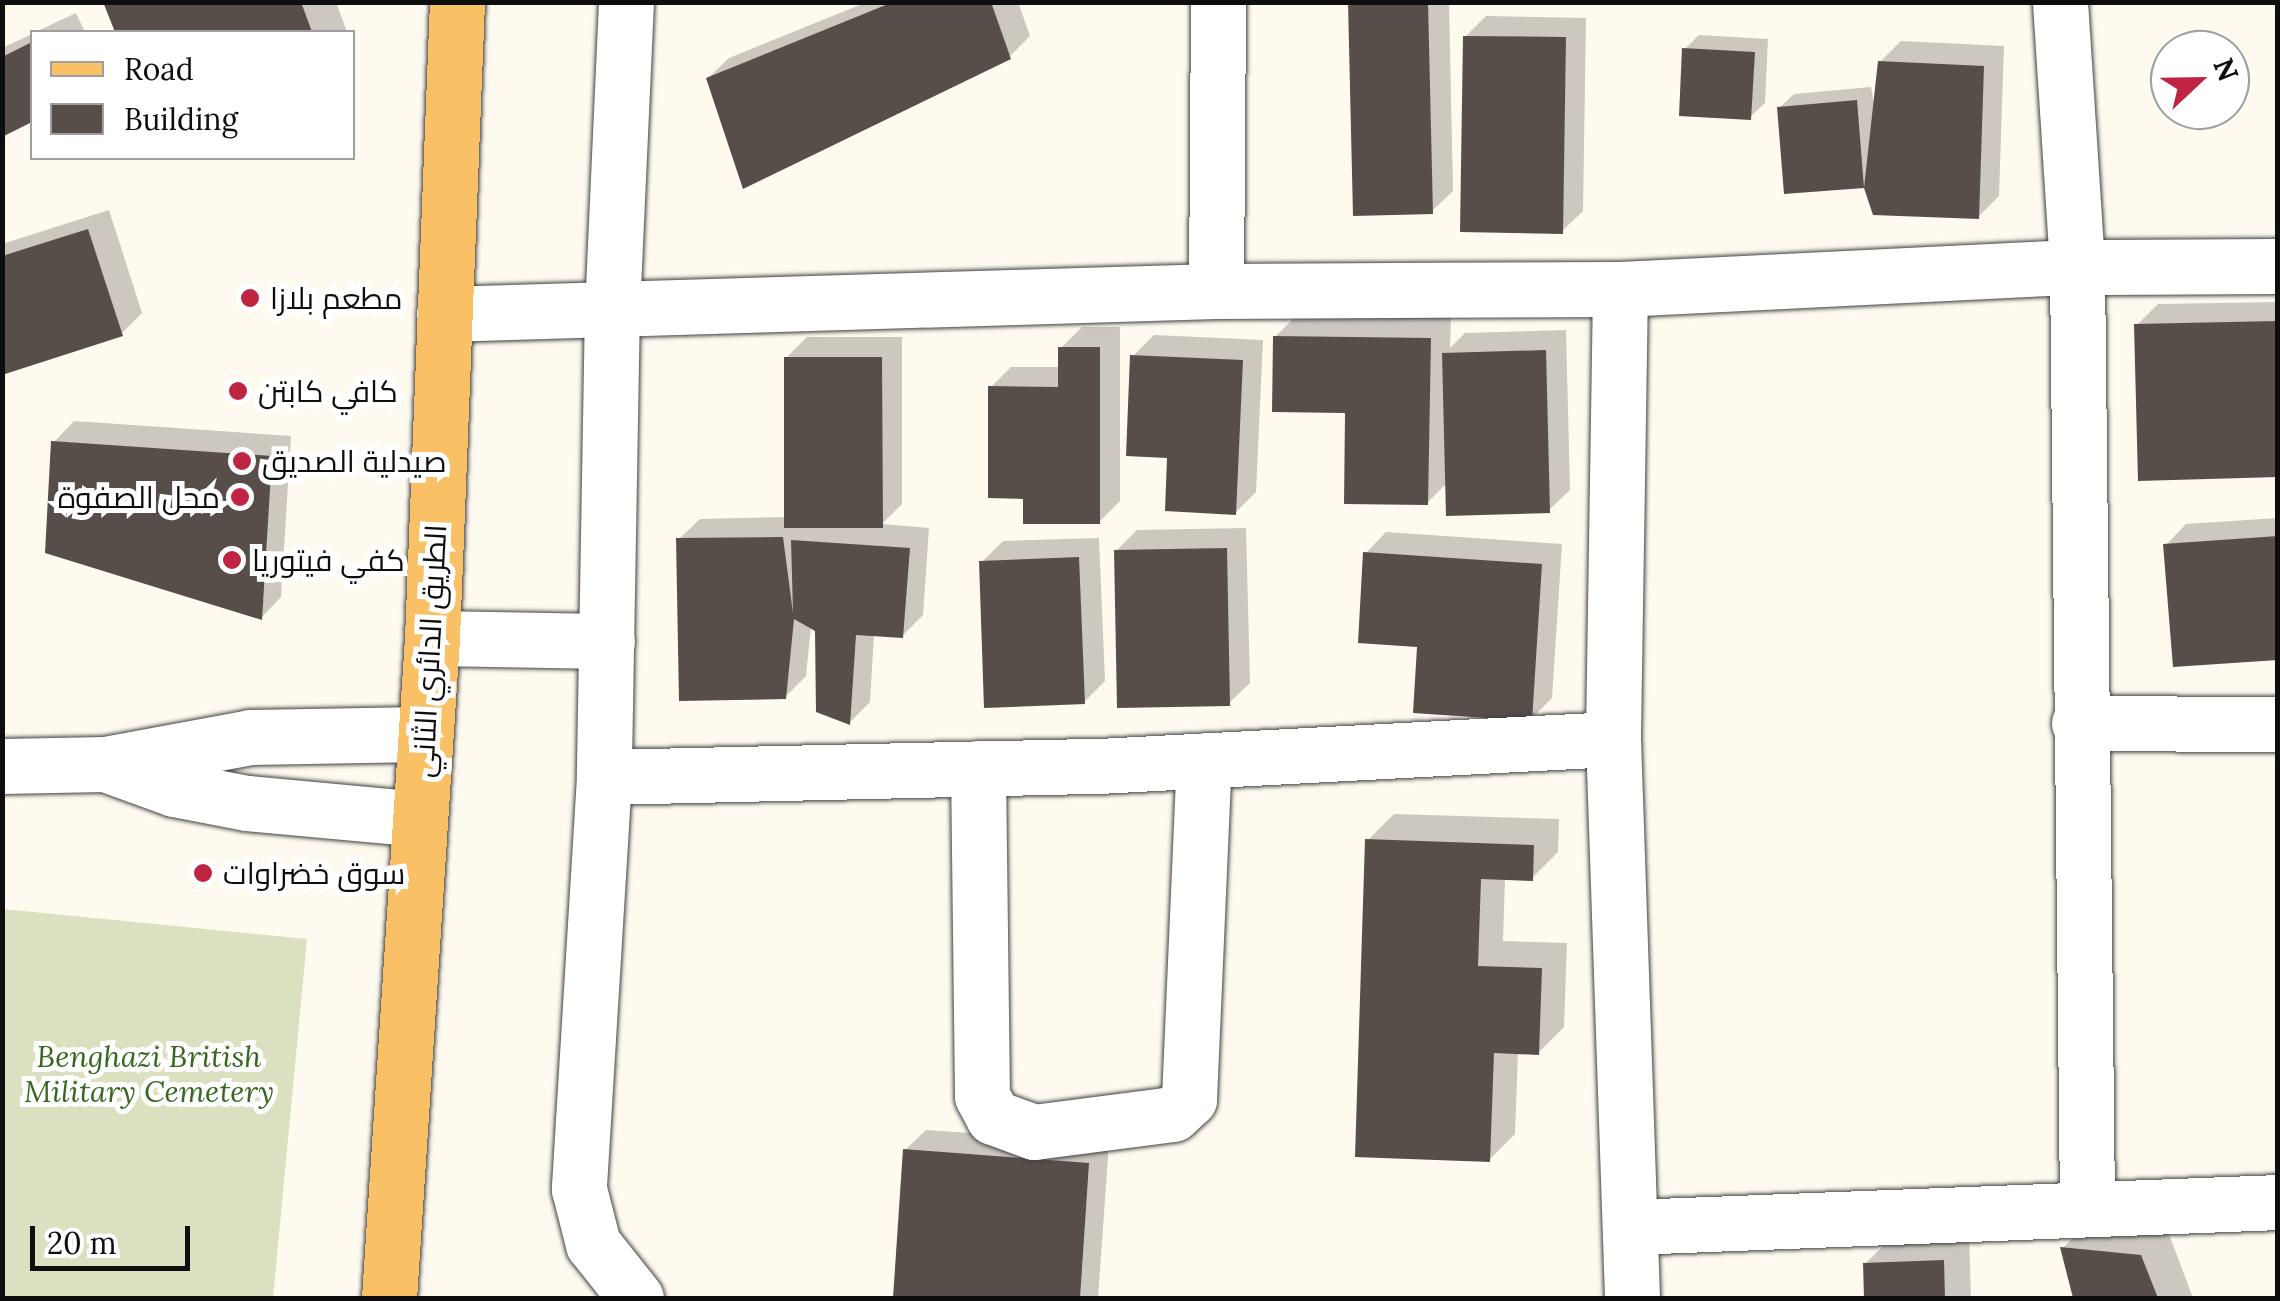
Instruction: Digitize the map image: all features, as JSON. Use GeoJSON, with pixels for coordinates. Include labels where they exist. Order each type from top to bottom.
{"type":"FeatureCollection","features":[{"type":"Feature","properties":{"kind":"main road","name":"الطريق الدائري الثاني"},"geometry":{"type":"LineString","coordinates":[[389,1298],[432,638],[456,2]]}},
{"type":"Feature","properties":{"kind":"street"},"geometry":{"type":"LineString","coordinates":[[626,2],[612,306],[604,777],[579,1189],[593,1244],[636,1298]]}},
{"type":"Feature","properties":{"kind":"street"},"geometry":{"type":"LineString","coordinates":[[2060,2],[2077,267],[2087,1206]]}},
{"type":"Feature","properties":{"kind":"street"},"geometry":{"type":"LineString","coordinates":[[1206,11],[1216,291]]}},
{"type":"Feature","properties":{"kind":"street"},"geometry":{"type":"LineString","coordinates":[[444,314],[1216,291],[1620,288],[2077,267],[2278,266]]}},
{"type":"Feature","properties":{"kind":"street"},"geometry":{"type":"LineString","coordinates":[[1620,288],[1613,739],[1632,1298]]}},
{"type":"Feature","properties":{"kind":"street"},"geometry":{"type":"LineString","coordinates":[[432,638],[607,641]]}},
{"type":"Feature","properties":{"kind":"street"},"geometry":{"type":"LineString","coordinates":[[2079,723],[2278,724]]}},
{"type":"Feature","properties":{"kind":"street"},"geometry":{"type":"LineString","coordinates":[[2,766],[105,764],[250,738],[424,734]]}},
{"type":"Feature","properties":{"kind":"street"},"geometry":{"type":"LineString","coordinates":[[604,777],[1204,760],[1613,739]]}},
{"type":"Feature","properties":{"kind":"street"},"geometry":{"type":"LineString","coordinates":[[978,768],[982,1096],[993,1117],[1034,1132],[1173,1114],[1189,1099],[1204,760]]}},
{"type":"Feature","properties":{"kind":"street"},"geometry":{"type":"LineString","coordinates":[[105,764],[174,788],[247,803],[419,819]]}},
{"type":"Feature","properties":{"kind":"street"},"geometry":{"type":"LineString","coordinates":[[1631,1228],[2087,1206],[2278,1202]]}},
{"type":"Feature","properties":{"kind":"green space","name":"Benghazi British Military Cemetery"},"geometry":{"type":"Polygon","coordinates":[[[3,909],[307,939],[273,1298],[3,1298],[3,909]]]}},
{"type":"Feature","properties":{"kind":"building"},"geometry":{"type":"Polygon","coordinates":[[[103,2],[301,2],[311,30],[114,30],[103,2]]]}},
{"type":"Feature","properties":{"kind":"building"},"geometry":{"type":"Polygon","coordinates":[[[893,2],[991,2],[1011,59],[743,189],[706,78],[893,2]]]}},
{"type":"Feature","properties":{"kind":"building"},"geometry":{"type":"Polygon","coordinates":[[[1348,2],[1428,2],[1433,214],[1353,216],[1348,2]]]}},
{"type":"Feature","properties":{"kind":"building"},"geometry":{"type":"Polygon","coordinates":[[[1463,36],[1566,37],[1563,234],[1460,232],[1463,36]]]}},
{"type":"Feature","properties":{"kind":"building"},"geometry":{"type":"Polygon","coordinates":[[[30,43],[30,123],[2,137],[2,57],[30,43]]]}},
{"type":"Feature","properties":{"kind":"building"},"geometry":{"type":"Polygon","coordinates":[[[1682,48],[1755,52],[1751,120],[1679,116],[1682,48]]]}},
{"type":"Feature","properties":{"kind":"building"},"geometry":{"type":"Polygon","coordinates":[[[1878,61],[1984,66],[1979,219],[1873,215],[1864,188],[1878,61]]]}},
{"type":"Feature","properties":{"kind":"building"},"geometry":{"type":"Polygon","coordinates":[[[1857,100],[1864,188],[1784,194],[1777,107],[1857,100]]]}},
{"type":"Feature","properties":{"kind":"building"},"geometry":{"type":"Polygon","coordinates":[[[88,229],[123,336],[2,375],[2,256],[88,229]]]}},
{"type":"Feature","properties":{"kind":"building"},"geometry":{"type":"Polygon","coordinates":[[[2278,321],[2278,477],[2138,481],[2134,324],[2278,321]]]}},
{"type":"Feature","properties":{"kind":"building"},"geometry":{"type":"Polygon","coordinates":[[[1273,336],[1431,338],[1428,505],[1344,504],[1345,413],[1272,412],[1273,336]]]}},
{"type":"Feature","properties":{"kind":"building"},"geometry":{"type":"Polygon","coordinates":[[[1058,347],[1100,347],[1100,524],[1023,524],[1023,499],[988,498],[988,386],[1058,387],[1058,347]]]}},
{"type":"Feature","properties":{"kind":"building"},"geometry":{"type":"Polygon","coordinates":[[[1546,350],[1550,513],[1446,516],[1442,353],[1546,350]]]}},
{"type":"Feature","properties":{"kind":"building"},"geometry":{"type":"Polygon","coordinates":[[[1130,355],[1243,360],[1236,515],[1165,511],[1167,458],[1126,456],[1130,355]]]}},
{"type":"Feature","properties":{"kind":"building"},"geometry":{"type":"Polygon","coordinates":[[[784,357],[882,357],[883,528],[784,528],[784,357]]]}},
{"type":"Feature","properties":{"kind":"building"},"geometry":{"type":"Polygon","coordinates":[[[51,441],[272,456],[262,620],[45,553],[51,441]]]}},
{"type":"Feature","properties":{"kind":"building"},"geometry":{"type":"Polygon","coordinates":[[[2278,536],[2278,660],[2173,667],[2163,544],[2278,536]]]}},
{"type":"Feature","properties":{"kind":"building"},"geometry":{"type":"Polygon","coordinates":[[[783,537],[793,613],[791,540],[910,548],[903,638],[856,635],[850,725],[816,712],[815,631],[794,619],[786,699],[679,701],[676,538],[783,537]]]}},
{"type":"Feature","properties":{"kind":"building"},"geometry":{"type":"Polygon","coordinates":[[[1227,548],[1230,706],[1117,708],[1114,550],[1227,548]]]}},
{"type":"Feature","properties":{"kind":"building"},"geometry":{"type":"Polygon","coordinates":[[[1363,552],[1542,564],[1532,721],[1413,713],[1417,647],[1358,643],[1363,552]]]}},
{"type":"Feature","properties":{"kind":"building"},"geometry":{"type":"Polygon","coordinates":[[[1079,557],[1085,704],[984,708],[979,561],[1079,557]]]}},
{"type":"Feature","properties":{"kind":"building"},"geometry":{"type":"Polygon","coordinates":[[[1365,839],[1534,845],[1533,881],[1481,879],[1478,966],[1542,968],[1539,1055],[1494,1053],[1490,1162],[1355,1157],[1365,839]]]}},
{"type":"Feature","properties":{"kind":"building"},"geometry":{"type":"Polygon","coordinates":[[[903,1149],[1089,1163],[1080,1298],[893,1298],[903,1149]]]}},
{"type":"Feature","properties":{"kind":"building"},"geometry":{"type":"Polygon","coordinates":[[[2060,1247],[2141,1255],[2158,1298],[2073,1298],[2060,1247]]]}},
{"type":"Feature","properties":{"kind":"building"},"geometry":{"type":"Polygon","coordinates":[[[1944,1260],[1945,1298],[1864,1298],[1863,1263],[1944,1260]]]}},
{"type":"Feature","properties":{"kind":"place","name":"مطعم بلازا"},"geometry":{"type":"Point","coordinates":[250,298]}},
{"type":"Feature","properties":{"kind":"place","name":"كافي كابتن"},"geometry":{"type":"Point","coordinates":[238,391]}},
{"type":"Feature","properties":{"kind":"place","name":"صيدلية الصديق"},"geometry":{"type":"Point","coordinates":[242,461]}},
{"type":"Feature","properties":{"kind":"place","name":"محل الصفوة"},"geometry":{"type":"Point","coordinates":[240,497]}},
{"type":"Feature","properties":{"kind":"place","name":"كفي فيتوريا"},"geometry":{"type":"Point","coordinates":[232,560]}},
{"type":"Feature","properties":{"kind":"place","name":"سوق خضراوات"},"geometry":{"type":"Point","coordinates":[203,873]}}]}
